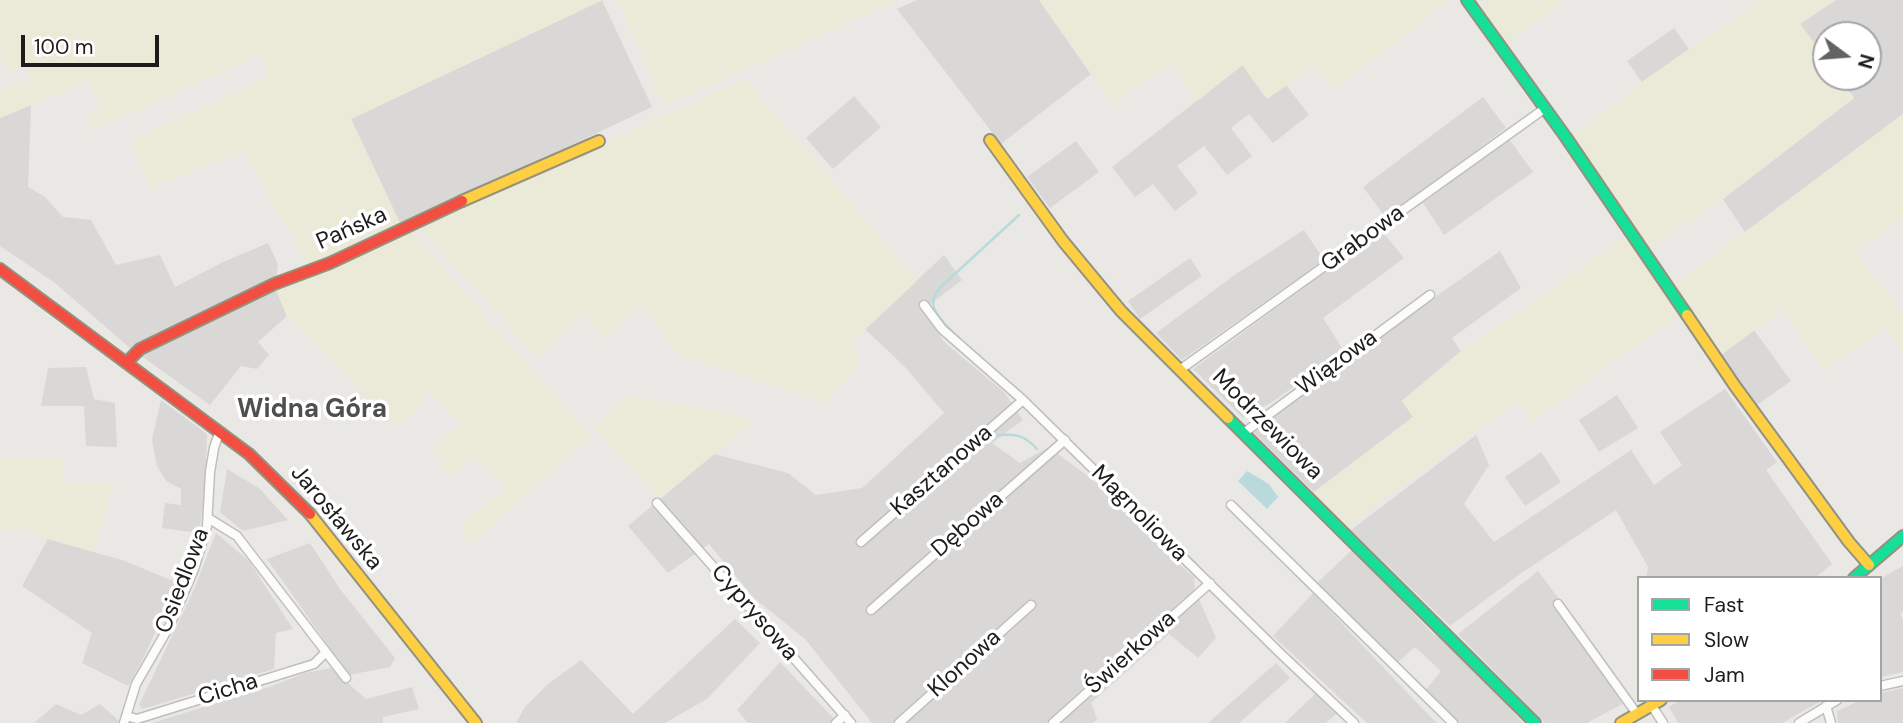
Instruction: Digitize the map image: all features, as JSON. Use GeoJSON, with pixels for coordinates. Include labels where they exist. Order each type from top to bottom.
{"type":"FeatureCollection","features":[{"type":"Feature","properties":{"kind":"street"},"geometry":{"type":"LineString","coordinates":[[1468,0],[1640,244],[1735,386],[1849,542],[1869,565]]}},
{"type":"Feature","properties":{"kind":"street","name":"Grabowa"},"geometry":{"type":"LineString","coordinates":[[1181,369],[1544,109]]}},
{"type":"Feature","properties":{"kind":"street","name":"Modrzewiowa"},"geometry":{"type":"LineString","coordinates":[[990,140],[1063,241],[1121,311],[1535,723]]}},
{"type":"Feature","properties":{"kind":"street","name":"Pańska"},"geometry":{"type":"LineString","coordinates":[[127,362],[140,349],[274,284],[330,262],[599,141]]}},
{"type":"Feature","properties":{"kind":"street","name":"Jarosławska"},"geometry":{"type":"LineString","coordinates":[[0,269],[249,454],[302,504],[476,723]]}},
{"type":"Feature","properties":{"kind":"street","name":"Wiązowa"},"geometry":{"type":"LineString","coordinates":[[1245,432],[1430,295]]}},
{"type":"Feature","properties":{"kind":"street","name":"Magnoliowa"},"geometry":{"type":"LineString","coordinates":[[924,305],[942,329],[1065,440],[1354,723]]}},
{"type":"Feature","properties":{"kind":"street","name":"Kasztanowa"},"geometry":{"type":"LineString","coordinates":[[861,542],[1023,400]]}},
{"type":"Feature","properties":{"kind":"street","name":"Osiedlowa"},"geometry":{"type":"LineString","coordinates":[[125,720],[136,684],[170,625],[194,569],[207,526],[210,472],[219,433]]}},
{"type":"Feature","properties":{"kind":"street","name":"Dębowa"},"geometry":{"type":"LineString","coordinates":[[871,610],[1065,440]]}},
{"type":"Feature","properties":{"kind":"street","name":"Cyprysowa"},"geometry":{"type":"LineString","coordinates":[[657,503],[852,723]]}},
{"type":"Feature","properties":{"kind":"street"},"geometry":{"type":"LineString","coordinates":[[1231,505],[1452,723]]}},
{"type":"Feature","properties":{"kind":"street"},"geometry":{"type":"LineString","coordinates":[[208,518],[237,536],[346,678]]}},
{"type":"Feature","properties":{"kind":"street"},"geometry":{"type":"LineString","coordinates":[[1856,576],[1903,536]]}},
{"type":"Feature","properties":{"kind":"street","name":"Świerkowa"},"geometry":{"type":"LineString","coordinates":[[1052,723],[1210,583]]}},
{"type":"Feature","properties":{"kind":"street"},"geometry":{"type":"LineString","coordinates":[[1558,604],[1637,714]]}},
{"type":"Feature","properties":{"kind":"street","name":"Klonowa"},"geometry":{"type":"LineString","coordinates":[[899,723],[1031,605]]}},
{"type":"Feature","properties":{"kind":"street","name":"Cicha"},"geometry":{"type":"LineString","coordinates":[[125,720],[137,719],[314,664],[326,653]]}},
{"type":"Feature","properties":{"kind":"street"},"geometry":{"type":"LineString","coordinates":[[1882,686],[1903,681]]}},
{"type":"Feature","properties":{"kind":"street"},"geometry":{"type":"LineString","coordinates":[[1799,723],[1833,702]]}},
{"type":"Feature","properties":{"kind":"street"},"geometry":{"type":"LineString","coordinates":[[1621,723],[1657,703],[1663,723]]}},
{"type":"Feature","properties":{"kind":"street"},"geometry":{"type":"LineString","coordinates":[[1826,706],[1831,723]]}},
{"type":"Feature","properties":{"kind":"street"},"geometry":{"type":"LineString","coordinates":[[836,723],[845,715]]}},
{"type":"Feature","properties":{"kind":"shaded area"},"geometry":{"type":"Polygon","coordinates":[[[0,0],[603,0],[351,119],[401,225],[363,237],[309,267],[244,153],[150,187],[130,140],[269,77],[261,55],[90,132],[86,118],[100,106],[88,81],[0,118],[0,91],[31,78],[27,64],[7,73],[0,53],[0,0]]]}},
{"type":"Feature","properties":{"kind":"shaded area"},"geometry":{"type":"Polygon","coordinates":[[[602,0],[652,107],[401,225],[351,119],[602,0]]]}},
{"type":"Feature","properties":{"kind":"shaded area"},"geometry":{"type":"Polygon","coordinates":[[[618,0],[898,0],[670,104],[661,102],[618,0]]]}},
{"type":"Feature","properties":{"kind":"shaded area"},"geometry":{"type":"Polygon","coordinates":[[[917,0],[1039,0],[1091,74],[1001,144],[897,9],[917,0]]]}},
{"type":"Feature","properties":{"kind":"shaded area"},"geometry":{"type":"Polygon","coordinates":[[[1039,0],[1451,0],[1334,89],[1315,65],[1267,99],[1242,65],[1196,102],[1173,64],[1112,104],[1039,0]]]}},
{"type":"Feature","properties":{"kind":"shaded area"},"geometry":{"type":"Polygon","coordinates":[[[1493,0],[1564,0],[1505,45],[1480,10],[1493,0]]]}},
{"type":"Feature","properties":{"kind":"shaded area"},"geometry":{"type":"Polygon","coordinates":[[[1759,0],[1835,0],[1800,24],[1812,40],[1812,91],[1849,91],[1854,98],[1723,199],[1648,250],[1570,137],[1642,82],[1759,0]]]}},
{"type":"Feature","properties":{"kind":"shaded area"},"geometry":{"type":"Polygon","coordinates":[[[1836,0],[1903,0],[1903,114],[1745,232],[1723,199],[1854,98],[1849,91],[1882,91],[1882,21],[1812,21],[1812,40],[1800,24],[1836,0]]]}},
{"type":"Feature","properties":{"kind":"shaded area"},"geometry":{"type":"Polygon","coordinates":[[[1674,28],[1689,49],[1642,82],[1627,61],[1674,28]]]}},
{"type":"Feature","properties":{"kind":"shaded area"},"geometry":{"type":"Polygon","coordinates":[[[1243,65],[1267,99],[1286,85],[1309,115],[1273,143],[1249,114],[1231,128],[1252,156],[1227,175],[1204,146],[1177,166],[1198,193],[1175,211],[1153,184],[1135,197],[1112,167],[1243,65]]]}},
{"type":"Feature","properties":{"kind":"shaded area"},"geometry":{"type":"Polygon","coordinates":[[[745,78],[917,281],[852,342],[860,359],[851,375],[824,403],[680,356],[641,304],[603,339],[581,314],[538,358],[420,228],[745,78]]]}},
{"type":"Feature","properties":{"kind":"shaded area"},"geometry":{"type":"Polygon","coordinates":[[[854,96],[881,127],[833,169],[806,138],[854,96]]]}},
{"type":"Feature","properties":{"kind":"shaded area"},"geometry":{"type":"Polygon","coordinates":[[[1483,97],[1506,128],[1386,218],[1363,187],[1483,97]]]}},
{"type":"Feature","properties":{"kind":"shaded area"},"geometry":{"type":"Polygon","coordinates":[[[31,105],[28,187],[45,197],[63,217],[91,220],[116,265],[160,255],[175,287],[268,243],[278,264],[275,288],[287,316],[258,342],[269,355],[257,369],[241,366],[210,405],[130,348],[55,283],[0,246],[0,118],[31,105]]]}},
{"type":"Feature","properties":{"kind":"shaded area"},"geometry":{"type":"Polygon","coordinates":[[[1903,114],[1903,218],[1856,252],[1903,315],[1903,353],[1885,328],[1824,371],[1783,309],[1721,355],[1673,286],[1903,114]]]}},
{"type":"Feature","properties":{"kind":"shaded area"},"geometry":{"type":"Polygon","coordinates":[[[1509,139],[1533,172],[1444,235],[1423,203],[1509,139]]]}},
{"type":"Feature","properties":{"kind":"shaded area"},"geometry":{"type":"Polygon","coordinates":[[[1076,141],[1099,172],[1050,208],[1027,177],[1076,141]]]}},
{"type":"Feature","properties":{"kind":"shaded area"},"geometry":{"type":"Polygon","coordinates":[[[410,230],[591,437],[468,546],[461,525],[506,489],[475,457],[450,478],[432,447],[462,424],[429,393],[399,428],[287,316],[275,287],[410,230]]]}},
{"type":"Feature","properties":{"kind":"shaded area"},"geometry":{"type":"Polygon","coordinates":[[[1304,230],[1324,260],[1182,360],[1156,333],[1236,274],[1304,230]]]}},
{"type":"Feature","properties":{"kind":"shaded area"},"geometry":{"type":"Polygon","coordinates":[[[1382,231],[1404,258],[1323,318],[1344,351],[1272,402],[1243,418],[1193,369],[1382,231]]]}},
{"type":"Feature","properties":{"kind":"shaded area"},"geometry":{"type":"Polygon","coordinates":[[[1627,236],[1681,314],[1532,421],[1517,401],[1345,528],[1314,492],[1413,417],[1402,401],[1461,351],[1627,236]]]}},
{"type":"Feature","properties":{"kind":"shaded area"},"geometry":{"type":"Polygon","coordinates":[[[1500,251],[1521,288],[1452,338],[1461,351],[1402,401],[1413,417],[1314,492],[1254,433],[1334,369],[1500,251]]]}},
{"type":"Feature","properties":{"kind":"shaded area"},"geometry":{"type":"Polygon","coordinates":[[[944,255],[962,280],[924,309],[944,342],[1004,392],[1023,420],[992,443],[1020,463],[1049,447],[1105,489],[1166,553],[1194,577],[1195,590],[1216,638],[1198,658],[1169,634],[1091,703],[1097,719],[1093,723],[872,723],[805,639],[754,598],[709,544],[668,573],[628,526],[714,454],[788,473],[816,495],[862,488],[944,413],[907,369],[865,329],[944,255]]]}},
{"type":"Feature","properties":{"kind":"shaded area"},"geometry":{"type":"Polygon","coordinates":[[[1190,258],[1202,276],[1140,319],[1128,301],[1190,258]]]}},
{"type":"Feature","properties":{"kind":"shaded area"},"geometry":{"type":"Polygon","coordinates":[[[1754,330],[1791,381],[1757,405],[1721,355],[1754,330]]]}},
{"type":"Feature","properties":{"kind":"shaded area"},"geometry":{"type":"Polygon","coordinates":[[[86,367],[94,399],[115,403],[117,447],[86,446],[84,406],[41,406],[48,368],[86,367]]]}},
{"type":"Feature","properties":{"kind":"shaded area"},"geometry":{"type":"Polygon","coordinates":[[[1725,389],[1777,462],[1766,470],[1832,564],[1817,576],[1646,576],[1648,567],[1616,510],[1520,574],[1450,626],[1351,530],[1476,435],[1489,465],[1464,504],[1494,542],[1631,450],[1654,485],[1682,465],[1660,432],[1725,389]]]}},
{"type":"Feature","properties":{"kind":"shaded area"},"geometry":{"type":"Polygon","coordinates":[[[629,395],[756,419],[660,499],[594,428],[629,395]]]}},
{"type":"Feature","properties":{"kind":"shaded area"},"geometry":{"type":"Polygon","coordinates":[[[1617,395],[1638,428],[1599,452],[1579,420],[1617,395]]]}},
{"type":"Feature","properties":{"kind":"shaded area"},"geometry":{"type":"Polygon","coordinates":[[[161,400],[207,434],[205,491],[199,533],[162,528],[165,503],[181,505],[181,489],[166,481],[157,466],[152,440],[161,400]]]}},
{"type":"Feature","properties":{"kind":"shaded area"},"geometry":{"type":"Polygon","coordinates":[[[1541,452],[1561,482],[1525,506],[1505,477],[1541,452]]]}},
{"type":"Feature","properties":{"kind":"shaded area"},"geometry":{"type":"Polygon","coordinates":[[[0,457],[63,458],[64,482],[114,484],[94,552],[48,539],[23,528],[0,530],[0,457]]]}},
{"type":"Feature","properties":{"kind":"shaded area"},"geometry":{"type":"Polygon","coordinates":[[[227,469],[259,488],[288,520],[243,531],[220,512],[227,469]]]}},
{"type":"Feature","properties":{"kind":"shaded area"},"geometry":{"type":"Polygon","coordinates":[[[216,533],[249,561],[293,629],[276,633],[274,669],[143,709],[139,705],[193,592],[216,533]]]}},
{"type":"Feature","properties":{"kind":"shaded area"},"geometry":{"type":"Polygon","coordinates":[[[48,539],[125,561],[178,583],[128,686],[82,663],[92,633],[22,586],[48,539]]]}},
{"type":"Feature","properties":{"kind":"shaded area"},"geometry":{"type":"Polygon","coordinates":[[[310,543],[340,589],[395,658],[390,667],[349,675],[267,559],[310,543]]]}},
{"type":"Feature","properties":{"kind":"shaded area"},"geometry":{"type":"Polygon","coordinates":[[[1353,549],[1432,633],[1451,645],[1523,723],[1457,723],[1425,691],[1441,671],[1415,647],[1396,664],[1317,583],[1353,549]]]}},
{"type":"Feature","properties":{"kind":"shaded area"},"geometry":{"type":"Polygon","coordinates":[[[1903,566],[1903,611],[1900,614],[1903,620],[1903,672],[1882,677],[1882,578],[1903,566]]]}},
{"type":"Feature","properties":{"kind":"shaded area"},"geometry":{"type":"Polygon","coordinates":[[[1538,571],[1586,635],[1622,704],[1587,723],[1545,723],[1458,634],[1538,571]]]}},
{"type":"Feature","properties":{"kind":"shaded area"},"geometry":{"type":"Polygon","coordinates":[[[1313,593],[1437,723],[1367,723],[1273,636],[1313,593]]]}},
{"type":"Feature","properties":{"kind":"shaded area"},"geometry":{"type":"Polygon","coordinates":[[[735,619],[760,643],[707,699],[665,723],[516,723],[525,707],[548,684],[581,660],[633,714],[735,619]]]}},
{"type":"Feature","properties":{"kind":"shaded area"},"geometry":{"type":"Polygon","coordinates":[[[780,662],[838,723],[748,723],[737,710],[780,662]]]}},
{"type":"Feature","properties":{"kind":"shaded area"},"geometry":{"type":"Polygon","coordinates":[[[1276,663],[1290,678],[1239,723],[1208,723],[1276,663]]]}},
{"type":"Feature","properties":{"kind":"shaded area"},"geometry":{"type":"Polygon","coordinates":[[[331,668],[366,699],[412,687],[419,709],[383,717],[383,723],[152,723],[269,687],[305,673],[331,668]]]}},
{"type":"Feature","properties":{"kind":"shaded area"},"geometry":{"type":"Polygon","coordinates":[[[1903,688],[1903,723],[1838,723],[1837,711],[1857,702],[1882,702],[1882,693],[1903,688]]]}},
{"type":"Feature","properties":{"kind":"shaded area"},"geometry":{"type":"Polygon","coordinates":[[[1316,693],[1336,714],[1326,723],[1285,723],[1316,693]]]}},
{"type":"Feature","properties":{"kind":"shaded area"},"geometry":{"type":"Polygon","coordinates":[[[1677,702],[1819,702],[1782,723],[1678,723],[1669,707],[1677,702]]]}},
{"type":"Feature","properties":{"kind":"shaded area"},"geometry":{"type":"Polygon","coordinates":[[[56,704],[81,715],[100,704],[119,721],[34,723],[56,704]]]}},
{"type":"Feature","properties":{"kind":"water"},"geometry":{"type":"Polygon","coordinates":[[[1247,471],[1269,484],[1278,497],[1267,509],[1238,481],[1247,471]]]}},
{"type":"Feature","properties":{"kind":"waterway"},"geometry":{"type":"LineString","coordinates":[[979,356],[939,317],[933,304],[934,298],[944,284],[1019,215]]}},
{"type":"Feature","properties":{"kind":"waterway"},"geometry":{"type":"LineString","coordinates":[[991,436],[1016,435],[1037,449]]}},
{"type":"Feature","properties":{"kind":"waterway"},"geometry":{"type":"LineString","coordinates":[[1076,447],[1196,564]]}},
{"type":"Feature","properties":{"kind":"traffic: fast"},"geometry":{"type":"LineString","coordinates":[[1467,0],[1565,136],[1687,315]]}},
{"type":"Feature","properties":{"kind":"traffic: fast"},"geometry":{"type":"LineString","coordinates":[[1228,418],[1535,723]]}},
{"type":"Feature","properties":{"kind":"traffic: fast"},"geometry":{"type":"LineString","coordinates":[[1856,576],[1903,536]]}},
{"type":"Feature","properties":{"kind":"traffic: slow"},"geometry":{"type":"LineString","coordinates":[[990,140],[1063,241],[1121,311],[1228,418]]}},
{"type":"Feature","properties":{"kind":"traffic: slow"},"geometry":{"type":"LineString","coordinates":[[462,201],[599,141]]}},
{"type":"Feature","properties":{"kind":"traffic: slow"},"geometry":{"type":"LineString","coordinates":[[1687,315],[1735,386],[1849,542],[1869,565]]}},
{"type":"Feature","properties":{"kind":"traffic: slow"},"geometry":{"type":"LineString","coordinates":[[310,514],[476,723]]}},
{"type":"Feature","properties":{"kind":"traffic: slow"},"geometry":{"type":"LineString","coordinates":[[1621,723],[1658,702]]}},
{"type":"Feature","properties":{"kind":"traffic: jam"},"geometry":{"type":"LineString","coordinates":[[127,362],[140,349],[274,284],[330,263],[462,201]]}},
{"type":"Feature","properties":{"kind":"traffic: jam"},"geometry":{"type":"LineString","coordinates":[[0,269],[249,454],[310,514]]}},
{"type":"Feature","properties":{"kind":"district","name":"Widna Góra"},"geometry":{"type":"Point","coordinates":[312,410]}}]}
